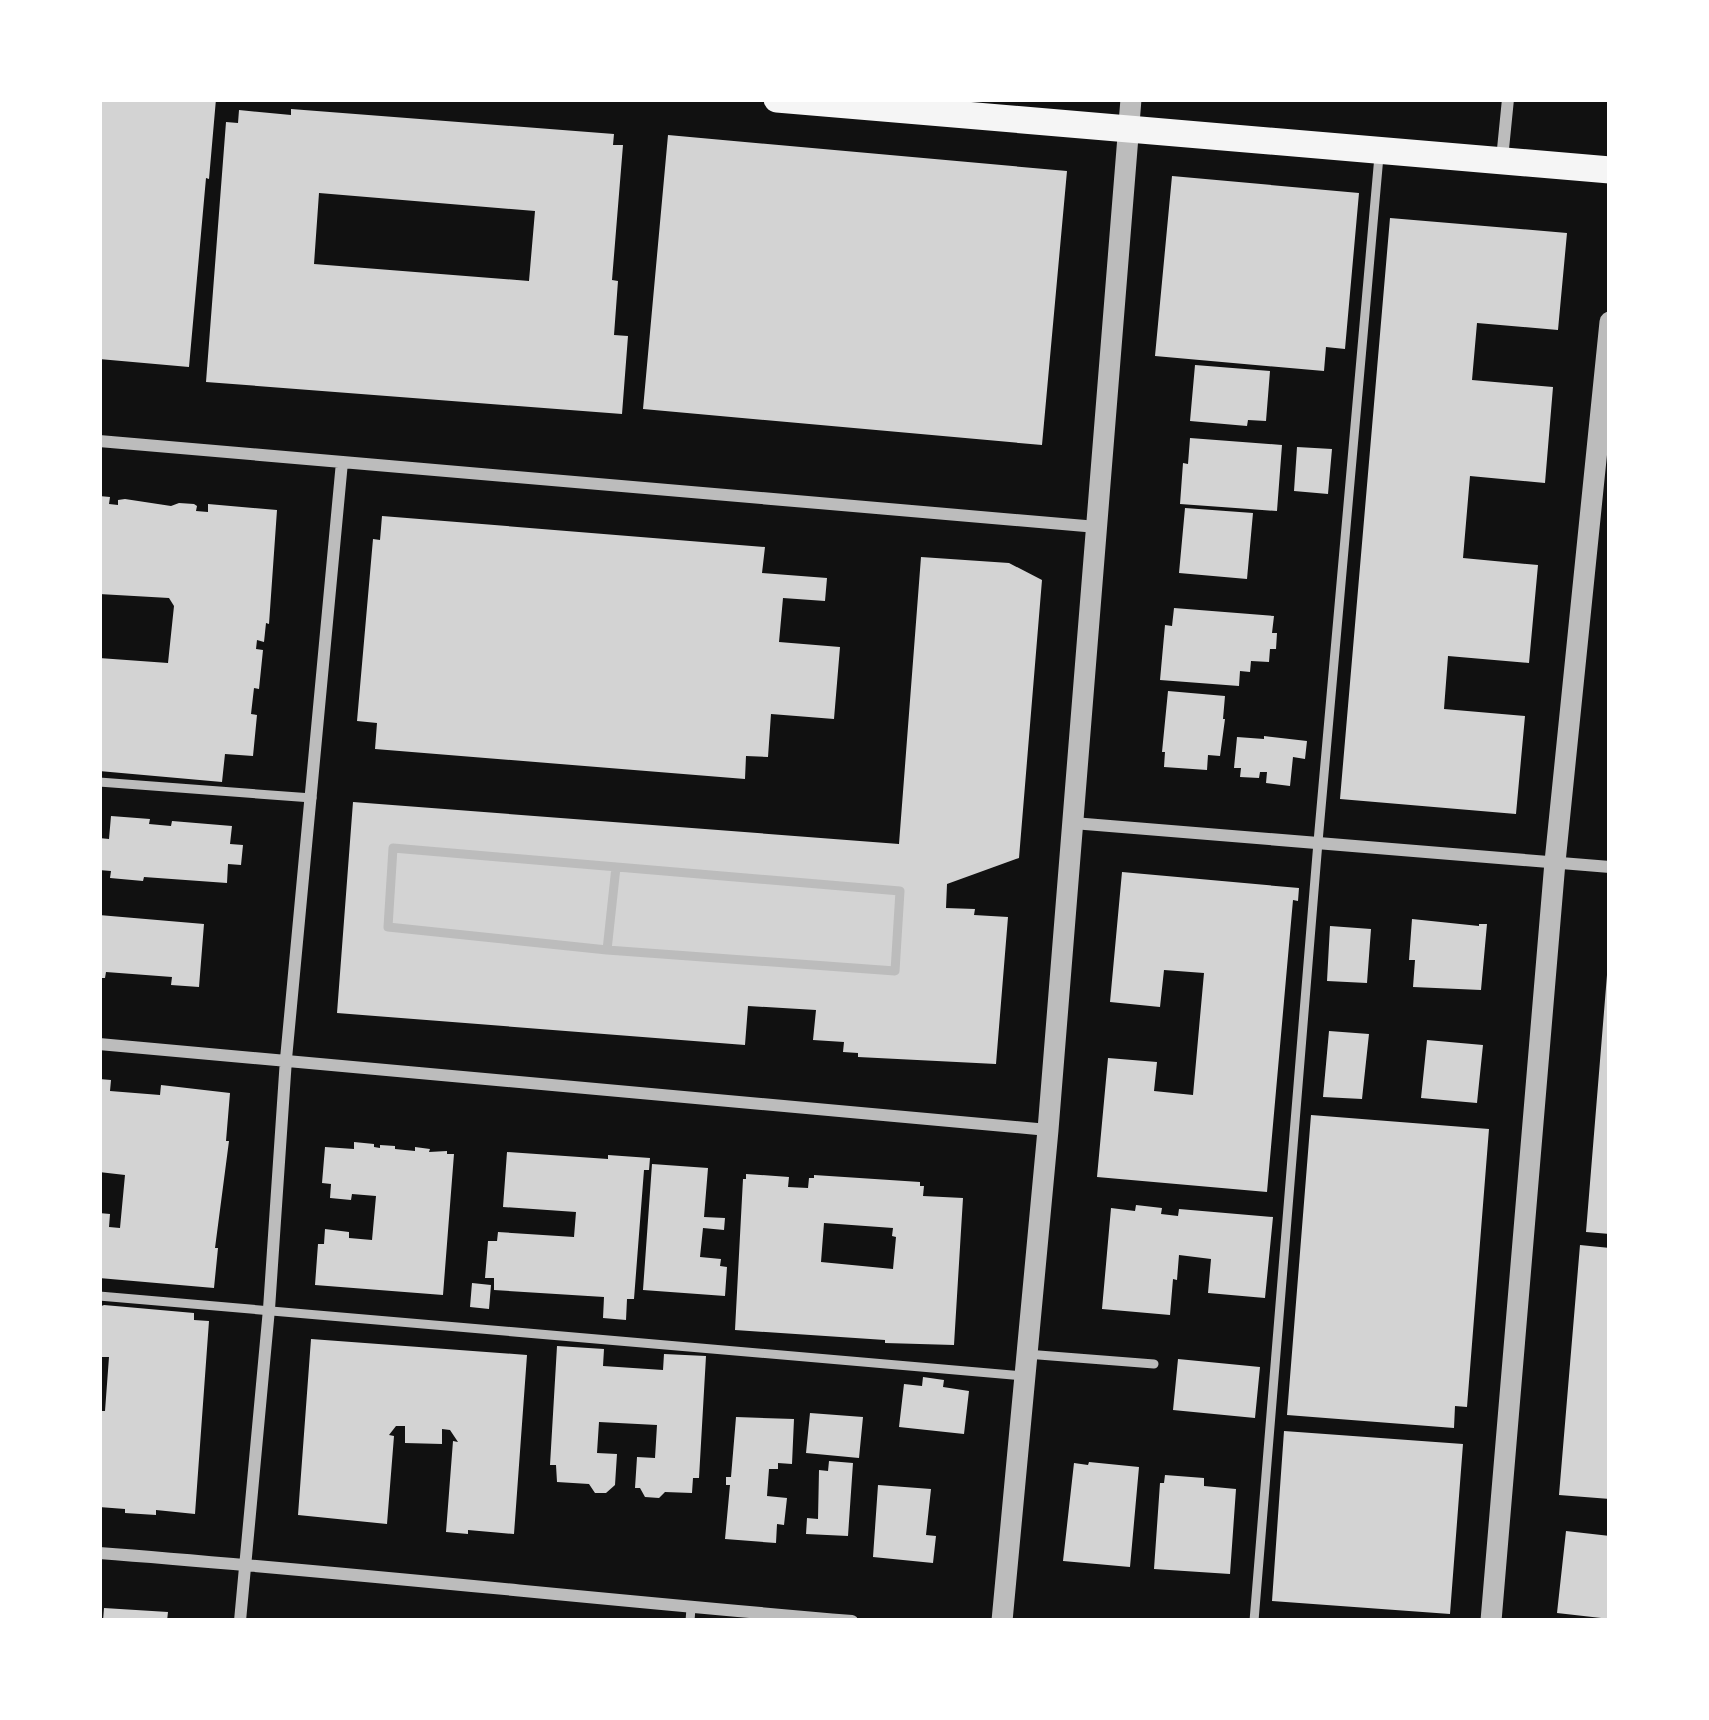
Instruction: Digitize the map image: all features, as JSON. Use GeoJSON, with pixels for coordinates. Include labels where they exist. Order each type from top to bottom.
{"type":"FeatureCollection","features":[{"type":"Feature","properties":{"kind":"main road"},"geometry":{"type":"LineString","coordinates":[[782,99],[895,104],[1128,130],[1610,170]]}},
{"type":"Feature","properties":{"kind":"street"},"geometry":{"type":"LineString","coordinates":[[1002,1621],[1048,1130],[1131,99]]}},
{"type":"Feature","properties":{"kind":"street"},"geometry":{"type":"LineString","coordinates":[[1502,161],[1508,99]]}},
{"type":"Feature","properties":{"kind":"street"},"geometry":{"type":"LineString","coordinates":[[1491,1621],[1555,862],[1610,322]]}},
{"type":"Feature","properties":{"kind":"street"},"geometry":{"type":"LineString","coordinates":[[99,441],[1098,527]]}},
{"type":"Feature","properties":{"kind":"street"},"geometry":{"type":"LineString","coordinates":[[240,1621],[342,462]]}},
{"type":"Feature","properties":{"kind":"street"},"geometry":{"type":"LineString","coordinates":[[1073,823],[1610,867]]}},
{"type":"Feature","properties":{"kind":"street"},"geometry":{"type":"LineString","coordinates":[[99,1044],[1048,1130]]}},
{"type":"Feature","properties":{"kind":"street"},"geometry":{"type":"LineString","coordinates":[[99,1553],[244,1564],[690,1614],[851,1621]]}},
{"type":"Feature","properties":{"kind":"lane"},"geometry":{"type":"LineString","coordinates":[[1254,1621],[1380,152]]}},
{"type":"Feature","properties":{"kind":"lane"},"geometry":{"type":"LineString","coordinates":[[99,782],[312,798]]}},
{"type":"Feature","properties":{"kind":"lane"},"geometry":{"type":"LineString","coordinates":[[393,848],[616,866],[900,891],[895,971],[608,950],[388,927],[393,848]]}},
{"type":"Feature","properties":{"kind":"lane"},"geometry":{"type":"LineString","coordinates":[[608,950],[616,866]]}},
{"type":"Feature","properties":{"kind":"lane"},"geometry":{"type":"LineString","coordinates":[[99,1295],[1025,1365],[1154,1364]]}},
{"type":"Feature","properties":{"kind":"building"},"geometry":{"type":"Polygon","coordinates":[[[99,99],[216,99],[189,367],[99,359],[99,99]]]}},
{"type":"Feature","properties":{"kind":"building"},"geometry":{"type":"Polygon","coordinates":[[[291,109],[614,134],[613,145],[623,145],[612,280],[618,281],[614,335],[628,336],[622,414],[206,382],[226,122],[238,123],[239,110],[291,115],[291,109]],[[319,193],[314,264],[529,281],[535,211],[319,193]]]}},
{"type":"Feature","properties":{"kind":"building"},"geometry":{"type":"Polygon","coordinates":[[[668,135],[1067,171],[1042,445],[643,409],[668,135]]]}},
{"type":"Feature","properties":{"kind":"building"},"geometry":{"type":"Polygon","coordinates":[[[1172,176],[1359,193],[1345,349],[1326,347],[1324,371],[1155,356],[1172,176]]]}},
{"type":"Feature","properties":{"kind":"building"},"geometry":{"type":"Polygon","coordinates":[[[1390,218],[1567,233],[1558,330],[1477,323],[1472,380],[1553,387],[1545,483],[1470,476],[1463,558],[1538,565],[1529,663],[1448,656],[1444,709],[1525,716],[1516,814],[1340,799],[1390,218]]]}},
{"type":"Feature","properties":{"kind":"building"},"geometry":{"type":"Polygon","coordinates":[[[1195,365],[1270,371],[1266,421],[1248,420],[1247,426],[1190,421],[1195,365]]]}},
{"type":"Feature","properties":{"kind":"building"},"geometry":{"type":"Polygon","coordinates":[[[1190,438],[1282,445],[1277,511],[1180,504],[1190,438]]]}},
{"type":"Feature","properties":{"kind":"building"},"geometry":{"type":"Polygon","coordinates":[[[1297,447],[1332,449],[1328,494],[1294,491],[1297,447]]]}},
{"type":"Feature","properties":{"kind":"building"},"geometry":{"type":"Polygon","coordinates":[[[99,496],[110,497],[109,504],[118,505],[118,500],[125,499],[171,506],[194,504],[196,511],[208,512],[208,504],[277,510],[269,624],[264,642],[257,640],[256,649],[263,650],[251,714],[257,715],[253,756],[225,754],[222,782],[99,771],[99,658],[168,663],[174,606],[169,598],[99,594],[99,496]]]}},
{"type":"Feature","properties":{"kind":"building"},"geometry":{"type":"Polygon","coordinates":[[[1185,508],[1253,513],[1247,579],[1179,573],[1185,508]]]}},
{"type":"Feature","properties":{"kind":"building"},"geometry":{"type":"Polygon","coordinates":[[[382,516],[765,547],[762,573],[827,578],[825,601],[783,598],[779,642],[840,647],[834,719],[771,714],[768,757],[746,756],[745,779],[375,749],[377,723],[357,721],[373,539],[380,540],[382,516]]]}},
{"type":"Feature","properties":{"kind":"building"},"geometry":{"type":"Polygon","coordinates":[[[921,557],[1009,563],[1042,580],[1019,858],[947,884],[946,908],[1008,917],[996,1064],[858,1057],[858,1053],[843,1052],[844,1042],[813,1040],[816,1010],[748,1006],[745,1045],[337,1013],[353,802],[899,844],[921,557]]]}},
{"type":"Feature","properties":{"kind":"building"},"geometry":{"type":"Polygon","coordinates":[[[1174,608],[1274,616],[1276,649],[1270,649],[1269,662],[1251,661],[1250,672],[1240,671],[1239,686],[1160,680],[1165,625],[1172,626],[1174,608]]]}},
{"type":"Feature","properties":{"kind":"building"},"geometry":{"type":"Polygon","coordinates":[[[1168,691],[1225,696],[1220,756],[1208,755],[1207,770],[1164,767],[1168,691]]]}},
{"type":"Feature","properties":{"kind":"building"},"geometry":{"type":"Polygon","coordinates":[[[1237,737],[1307,741],[1305,759],[1293,757],[1290,786],[1266,783],[1267,772],[1260,772],[1259,778],[1240,777],[1241,768],[1234,768],[1237,737]]]}},
{"type":"Feature","properties":{"kind":"building"},"geometry":{"type":"Polygon","coordinates":[[[111,816],[171,826],[172,821],[232,826],[230,844],[243,845],[241,865],[228,864],[227,883],[110,878],[111,871],[99,870],[99,838],[109,839],[111,816]]]}},
{"type":"Feature","properties":{"kind":"building"},"geometry":{"type":"Polygon","coordinates":[[[1122,872],[1299,888],[1298,901],[1293,900],[1267,1192],[1097,1177],[1108,1058],[1157,1062],[1154,1091],[1193,1095],[1204,973],[1164,970],[1160,1007],[1110,1002],[1122,872]]]}},
{"type":"Feature","properties":{"kind":"building"},"geometry":{"type":"Polygon","coordinates":[[[99,915],[204,924],[199,987],[171,985],[172,977],[106,972],[105,978],[99,978],[99,915]]]}},
{"type":"Feature","properties":{"kind":"building"},"geometry":{"type":"Polygon","coordinates":[[[1412,919],[1487,924],[1481,990],[1413,987],[1415,960],[1409,960],[1412,919]]]}},
{"type":"Feature","properties":{"kind":"building"},"geometry":{"type":"Polygon","coordinates":[[[1330,926],[1371,929],[1367,983],[1327,981],[1330,926]]]}},
{"type":"Feature","properties":{"kind":"building"},"geometry":{"type":"Polygon","coordinates":[[[1610,975],[1610,1234],[1586,1232],[1610,975]]]}},
{"type":"Feature","properties":{"kind":"building"},"geometry":{"type":"Polygon","coordinates":[[[1329,1031],[1369,1034],[1362,1099],[1323,1097],[1329,1031]]]}},
{"type":"Feature","properties":{"kind":"building"},"geometry":{"type":"Polygon","coordinates":[[[1427,1040],[1483,1045],[1477,1103],[1421,1098],[1427,1040]]]}},
{"type":"Feature","properties":{"kind":"building"},"geometry":{"type":"Polygon","coordinates":[[[99,1079],[111,1080],[110,1091],[160,1095],[161,1085],[230,1093],[214,1288],[99,1278],[99,1213],[110,1214],[109,1227],[120,1228],[125,1175],[99,1172],[99,1079]]]}},
{"type":"Feature","properties":{"kind":"building"},"geometry":{"type":"Polygon","coordinates":[[[1311,1115],[1489,1129],[1467,1407],[1455,1406],[1454,1428],[1287,1415],[1311,1115]]]}},
{"type":"Feature","properties":{"kind":"building"},"geometry":{"type":"Polygon","coordinates":[[[354,1142],[454,1154],[443,1295],[315,1285],[318,1244],[324,1244],[325,1229],[372,1240],[376,1196],[330,1198],[331,1184],[322,1183],[325,1147],[354,1149],[354,1142]]]}},
{"type":"Feature","properties":{"kind":"building"},"geometry":{"type":"Polygon","coordinates":[[[507,1152],[650,1158],[649,1170],[644,1170],[634,1299],[627,1299],[626,1320],[603,1318],[604,1297],[494,1290],[494,1278],[485,1278],[488,1241],[497,1241],[498,1232],[574,1237],[576,1212],[503,1207],[507,1152]]]}},
{"type":"Feature","properties":{"kind":"building"},"geometry":{"type":"Polygon","coordinates":[[[652,1164],[708,1168],[704,1217],[725,1218],[724,1230],[703,1228],[700,1257],[721,1259],[720,1266],[727,1267],[725,1296],[643,1290],[652,1164]]]}},
{"type":"Feature","properties":{"kind":"building"},"geometry":{"type":"Polygon","coordinates":[[[746,1174],[789,1177],[788,1187],[808,1188],[814,1175],[920,1182],[923,1196],[963,1198],[954,1345],[735,1330],[746,1174]],[[824,1223],[821,1262],[893,1269],[893,1228],[824,1223]]]}},
{"type":"Feature","properties":{"kind":"building"},"geometry":{"type":"Polygon","coordinates":[[[1136,1205],[1162,1208],[1161,1214],[1178,1216],[1179,1209],[1273,1217],[1265,1298],[1208,1293],[1211,1259],[1179,1255],[1170,1315],[1102,1309],[1111,1208],[1135,1211],[1136,1205]]]}},
{"type":"Feature","properties":{"kind":"building"},"geometry":{"type":"Polygon","coordinates":[[[1580,1245],[1610,1248],[1610,1499],[1559,1495],[1580,1245]]]}},
{"type":"Feature","properties":{"kind":"building"},"geometry":{"type":"Polygon","coordinates":[[[472,1283],[491,1285],[489,1309],[470,1307],[472,1283]]]}},
{"type":"Feature","properties":{"kind":"building"},"geometry":{"type":"Polygon","coordinates":[[[99,1307],[194,1313],[194,1320],[209,1321],[195,1514],[125,1513],[125,1509],[99,1507],[99,1411],[105,1411],[109,1357],[99,1357],[99,1307]]]}},
{"type":"Feature","properties":{"kind":"building"},"geometry":{"type":"Polygon","coordinates":[[[311,1339],[527,1355],[514,1534],[446,1532],[453,1441],[458,1442],[450,1430],[442,1429],[442,1444],[405,1443],[405,1426],[396,1426],[389,1435],[394,1436],[387,1524],[298,1515],[311,1339]]]}},
{"type":"Feature","properties":{"kind":"building"},"geometry":{"type":"Polygon","coordinates":[[[557,1346],[604,1349],[603,1366],[663,1370],[664,1354],[706,1356],[699,1478],[693,1478],[692,1493],[645,1497],[635,1488],[637,1457],[655,1458],[657,1425],[599,1422],[597,1453],[617,1454],[615,1485],[606,1493],[595,1493],[589,1484],[557,1482],[556,1465],[550,1465],[557,1346]]]}},
{"type":"Feature","properties":{"kind":"building"},"geometry":{"type":"Polygon","coordinates":[[[1178,1359],[1260,1367],[1255,1418],[1173,1410],[1178,1359]]]}},
{"type":"Feature","properties":{"kind":"building"},"geometry":{"type":"Polygon","coordinates":[[[923,1377],[944,1380],[943,1387],[969,1391],[964,1434],[899,1427],[904,1384],[922,1386],[923,1377]]]}},
{"type":"Feature","properties":{"kind":"building"},"geometry":{"type":"Polygon","coordinates":[[[810,1413],[863,1417],[859,1458],[806,1453],[810,1413]]]}},
{"type":"Feature","properties":{"kind":"building"},"geometry":{"type":"Polygon","coordinates":[[[736,1417],[794,1419],[792,1464],[778,1463],[778,1469],[769,1469],[767,1496],[787,1498],[776,1543],[725,1539],[730,1485],[726,1477],[731,1477],[736,1417]]]}},
{"type":"Feature","properties":{"kind":"building"},"geometry":{"type":"Polygon","coordinates":[[[1284,1431],[1463,1444],[1450,1614],[1272,1601],[1284,1431]]]}},
{"type":"Feature","properties":{"kind":"building"},"geometry":{"type":"Polygon","coordinates":[[[829,1461],[853,1463],[848,1536],[806,1534],[807,1518],[818,1519],[819,1470],[828,1471],[829,1461]]]}},
{"type":"Feature","properties":{"kind":"building"},"geometry":{"type":"Polygon","coordinates":[[[1074,1463],[1139,1467],[1130,1567],[1063,1561],[1074,1463]]]}},
{"type":"Feature","properties":{"kind":"building"},"geometry":{"type":"Polygon","coordinates":[[[1165,1475],[1204,1478],[1204,1486],[1236,1489],[1230,1574],[1154,1569],[1160,1483],[1165,1475]]]}},
{"type":"Feature","properties":{"kind":"building"},"geometry":{"type":"Polygon","coordinates":[[[878,1485],[931,1489],[926,1535],[936,1536],[933,1563],[873,1557],[878,1485]]]}},
{"type":"Feature","properties":{"kind":"building"},"geometry":{"type":"Polygon","coordinates":[[[1566,1531],[1610,1536],[1610,1619],[1557,1613],[1566,1531]]]}},
{"type":"Feature","properties":{"kind":"building"},"geometry":{"type":"Polygon","coordinates":[[[104,1608],[168,1612],[167,1621],[103,1621],[104,1608]]]}}]}
